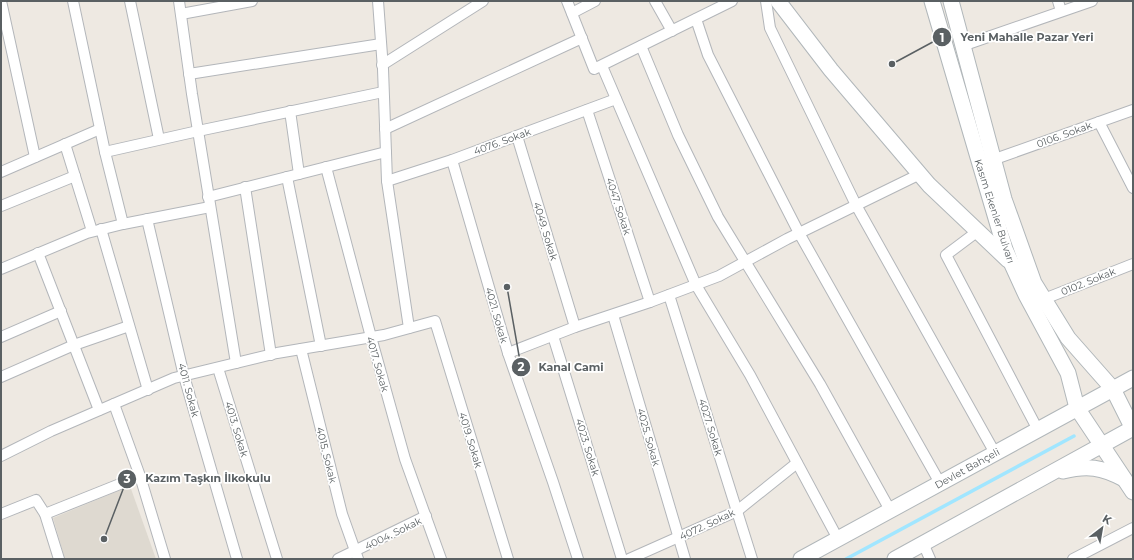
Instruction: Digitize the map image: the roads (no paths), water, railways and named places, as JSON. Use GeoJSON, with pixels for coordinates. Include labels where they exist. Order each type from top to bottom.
{"type":"FeatureCollection","features":[{"type":"Feature","properties":{"kind":"street"},"geometry":{"type":"LineString","coordinates":[[1,1],[35,157]]}},
{"type":"Feature","properties":{"kind":"street"},"geometry":{"type":"LineString","coordinates":[[73,1],[122,224]]}},
{"type":"Feature","properties":{"kind":"street"},"geometry":{"type":"LineString","coordinates":[[130,1],[159,139]]}},
{"type":"Feature","properties":{"kind":"street"},"geometry":{"type":"LineString","coordinates":[[179,1],[208,197],[236,363]]}},
{"type":"Feature","properties":{"kind":"street"},"geometry":{"type":"LineString","coordinates":[[181,14],[252,1]]}},
{"type":"Feature","properties":{"kind":"street"},"geometry":{"type":"LineString","coordinates":[[1,456],[51,431],[174,378],[271,354],[384,335],[409,328],[387,181],[378,1]]}},
{"type":"Feature","properties":{"kind":"street"},"geometry":{"type":"LineString","coordinates":[[382,65],[483,1]]}},
{"type":"Feature","properties":{"kind":"street"},"geometry":{"type":"LineString","coordinates":[[566,1],[594,69],[732,1]]}},
{"type":"Feature","properties":{"kind":"street"},"geometry":{"type":"LineString","coordinates":[[572,13],[595,1]]}},
{"type":"Feature","properties":{"kind":"street"},"geometry":{"type":"LineString","coordinates":[[655,1],[672,31]]}},
{"type":"Feature","properties":{"kind":"street"},"geometry":{"type":"LineString","coordinates":[[766,1],[770,28],[856,205],[995,453]]}},
{"type":"Feature","properties":{"kind":"street"},"geometry":{"type":"LineString","coordinates":[[778,1],[831,70],[929,185],[1012,263]]}},
{"type":"Feature","properties":{"kind":"street","name":"Kasım Ekenler Bulvarı"},"geometry":{"type":"LineString","coordinates":[[932,1],[1003,242],[1026,295],[1068,373],[1077,408],[1129,486]]}},
{"type":"Feature","properties":{"kind":"street","name":"Kasım Ekenler Bulvarı"},"geometry":{"type":"LineString","coordinates":[[951,1],[962,46],[995,159],[1004,199],[1034,283],[1068,338],[1113,389],[1133,429]]}},
{"type":"Feature","properties":{"kind":"street"},"geometry":{"type":"LineString","coordinates":[[962,46],[1059,6],[1092,1]]}},
{"type":"Feature","properties":{"kind":"street"},"geometry":{"type":"LineString","coordinates":[[696,19],[708,55],[799,233],[940,483]]}},
{"type":"Feature","properties":{"kind":"street"},"geometry":{"type":"LineString","coordinates":[[385,130],[582,38]]}},
{"type":"Feature","properties":{"kind":"street"},"geometry":{"type":"LineString","coordinates":[[189,74],[381,44]]}},
{"type":"Feature","properties":{"kind":"street"},"geometry":{"type":"LineString","coordinates":[[642,46],[678,135],[718,217],[820,384],[890,510]]}},
{"type":"Feature","properties":{"kind":"street"},"geometry":{"type":"LineString","coordinates":[[602,66],[696,285],[750,375],[838,539]]}},
{"type":"Feature","properties":{"kind":"street"},"geometry":{"type":"LineString","coordinates":[[105,152],[159,139],[383,92]]}},
{"type":"Feature","properties":{"kind":"street","name":"4076. Sokak"},"geometry":{"type":"LineString","coordinates":[[387,181],[452,160],[616,99]]}},
{"type":"Feature","properties":{"kind":"street","name":"4047. Sokak"},"geometry":{"type":"LineString","coordinates":[[587,110],[650,302]]}},
{"type":"Feature","properties":{"kind":"street","name":"0106. Sokak"},"geometry":{"type":"LineString","coordinates":[[995,159],[1133,110]]}},
{"type":"Feature","properties":{"kind":"street"},"geometry":{"type":"LineString","coordinates":[[290,112],[299,174]]}},
{"type":"Feature","properties":{"kind":"street"},"geometry":{"type":"LineString","coordinates":[[1099,122],[1133,188]]}},
{"type":"Feature","properties":{"kind":"street"},"geometry":{"type":"LineString","coordinates":[[1,172],[100,129]]}},
{"type":"Feature","properties":{"kind":"street","name":"4049. Sokak"},"geometry":{"type":"LineString","coordinates":[[517,136],[575,327]]}},
{"type":"Feature","properties":{"kind":"street"},"geometry":{"type":"LineString","coordinates":[[65,144],[129,326],[148,390]]}},
{"type":"Feature","properties":{"kind":"street"},"geometry":{"type":"LineString","coordinates":[[208,197],[386,152]]}},
{"type":"Feature","properties":{"kind":"street","name":"4021. Sokak"},"geometry":{"type":"LineString","coordinates":[[452,160],[508,354],[553,482],[578,559]]}},
{"type":"Feature","properties":{"kind":"street","name":"4017. Sokak"},"geometry":{"type":"LineString","coordinates":[[326,167],[405,459],[441,559]]}},
{"type":"Feature","properties":{"kind":"street"},"geometry":{"type":"LineString","coordinates":[[508,354],[575,327],[650,302],[719,276],[799,233],[920,174]]}},
{"type":"Feature","properties":{"kind":"street"},"geometry":{"type":"LineString","coordinates":[[1,206],[75,176]]}},
{"type":"Feature","properties":{"kind":"street"},"geometry":{"type":"LineString","coordinates":[[287,177],[320,346]]}},
{"type":"Feature","properties":{"kind":"street"},"geometry":{"type":"LineString","coordinates":[[245,187],[271,354]]}},
{"type":"Feature","properties":{"kind":"street"},"geometry":{"type":"LineString","coordinates":[[1,269],[96,230],[210,207]]}},
{"type":"Feature","properties":{"kind":"street","name":"4011. Sokak"},"geometry":{"type":"LineString","coordinates":[[147,220],[184,376],[237,559]]}},
{"type":"Feature","properties":{"kind":"street"},"geometry":{"type":"LineString","coordinates":[[978,231],[946,255],[1038,430]]}},
{"type":"Feature","properties":{"kind":"street"},"geometry":{"type":"LineString","coordinates":[[38,253],[99,410]]}},
{"type":"Feature","properties":{"kind":"street","name":"0102. Sokak"},"geometry":{"type":"LineString","coordinates":[[1044,299],[1133,264]]}},
{"type":"Feature","properties":{"kind":"street","name":"4027. Sokak"},"geometry":{"type":"LineString","coordinates":[[669,295],[752,559]]}},
{"type":"Feature","properties":{"kind":"street"},"geometry":{"type":"LineString","coordinates":[[1,337],[61,311]]}},
{"type":"Feature","properties":{"kind":"street","name":"4025. Sokak"},"geometry":{"type":"LineString","coordinates":[[613,315],[685,559]]}},
{"type":"Feature","properties":{"kind":"street","name":"4019. Sokak"},"geometry":{"type":"LineString","coordinates":[[409,328],[435,321],[508,559]]}},
{"type":"Feature","properties":{"kind":"street"},"geometry":{"type":"LineString","coordinates":[[1,377],[74,345],[129,326]]}},
{"type":"Feature","properties":{"kind":"street","name":"4023. Sokak"},"geometry":{"type":"LineString","coordinates":[[553,336],[622,559]]}},
{"type":"Feature","properties":{"kind":"street","name":"4015. Sokak"},"geometry":{"type":"LineString","coordinates":[[301,349],[342,514],[357,555]]}},
{"type":"Feature","properties":{"kind":"street","name":"4013. Sokak"},"geometry":{"type":"LineString","coordinates":[[218,368],[276,559]]}},
{"type":"Feature","properties":{"kind":"street","name":"Devlet Bahçeli"},"geometry":{"type":"LineString","coordinates":[[801,559],[1133,378]]}},
{"type":"Feature","properties":{"kind":"street"},"geometry":{"type":"LineString","coordinates":[[114,404],[140,476],[165,559]]}},
{"type":"Feature","properties":{"kind":"street"},"geometry":{"type":"LineString","coordinates":[[895,559],[1102,444],[1133,429]]}},
{"type":"Feature","properties":{"kind":"street","name":"4072. Sokak"},"geometry":{"type":"LineString","coordinates":[[629,559],[737,511],[798,463]]}},
{"type":"Feature","properties":{"kind":"street"},"geometry":{"type":"LineString","coordinates":[[1046,476],[1074,468],[1097,468],[1110,471],[1129,486]]}},
{"type":"Feature","properties":{"kind":"street"},"geometry":{"type":"LineString","coordinates":[[45,514],[140,476]]}},
{"type":"Feature","properties":{"kind":"street"},"geometry":{"type":"LineString","coordinates":[[1,514],[36,500],[45,514],[59,559]]}},
{"type":"Feature","properties":{"kind":"street","name":"4004. Sokak"},"geometry":{"type":"LineString","coordinates":[[338,559],[357,555],[426,516]]}},
{"type":"Feature","properties":{"kind":"street"},"geometry":{"type":"LineString","coordinates":[[1073,559],[1090,555],[1133,528]]}},
{"type":"Feature","properties":{"kind":"street"},"geometry":{"type":"LineString","coordinates":[[924,543],[930,559]]}},
{"type":"Feature","properties":{"kind":"waterway"},"geometry":{"type":"LineString","coordinates":[[846,559],[1074,436]]}},
{"type":"Feature","properties":{"kind":"place","name":"Yeni Mahalle Pazar Yeri"},"geometry":{"type":"Point","coordinates":[892,64]}},
{"type":"Feature","properties":{"kind":"place","name":"Kanal Cami"},"geometry":{"type":"Point","coordinates":[507,287]}},
{"type":"Feature","properties":{"kind":"place","name":"Kazım Taşkın İlkokulu"},"geometry":{"type":"Point","coordinates":[104,539]}}]}
